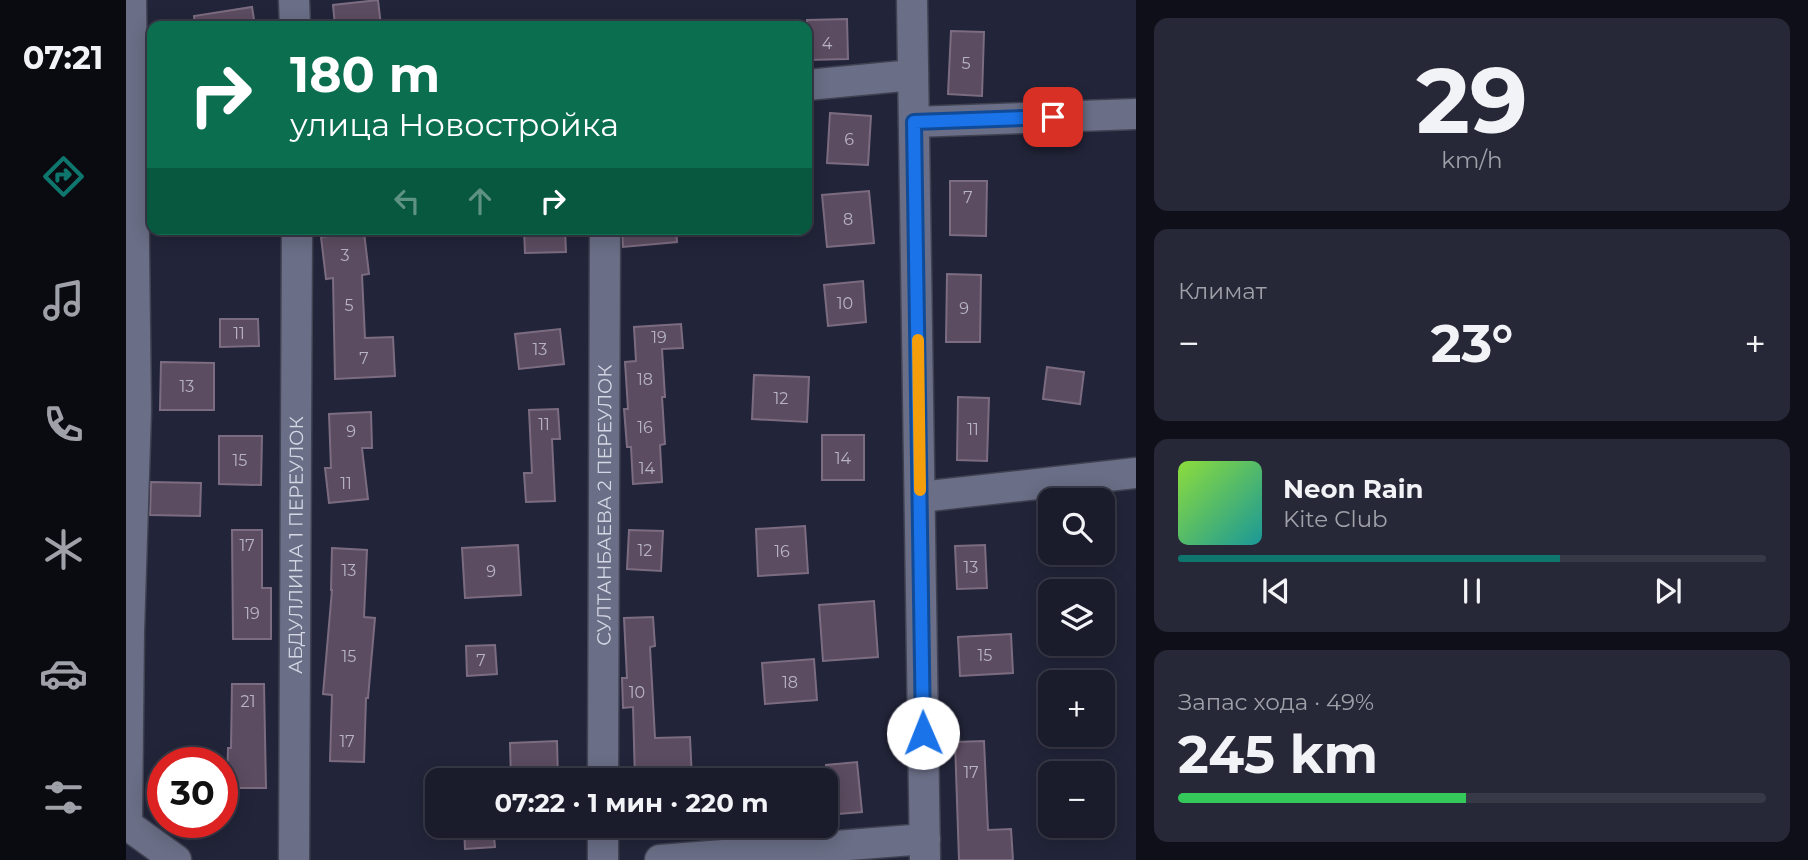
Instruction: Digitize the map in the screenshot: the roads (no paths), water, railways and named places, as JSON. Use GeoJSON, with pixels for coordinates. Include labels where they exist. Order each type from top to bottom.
{"type":"FeatureCollection","features":[{"type":"Feature","properties":{"kind":"street"},"geometry":{"type":"LineString","coordinates":[[131,0],[131,410],[126,824],[176,860]]}},
{"type":"Feature","properties":{"kind":"street"},"geometry":{"type":"LineString","coordinates":[[294,0],[295,21]]}},
{"type":"Feature","properties":{"kind":"street"},"geometry":{"type":"LineString","coordinates":[[660,860],[925,849],[912,0]]}},
{"type":"Feature","properties":{"kind":"street"},"geometry":{"type":"LineString","coordinates":[[812,85],[913,75]]}},
{"type":"Feature","properties":{"kind":"street"},"geometry":{"type":"LineString","coordinates":[[914,122],[1136,114]]}},
{"type":"Feature","properties":{"kind":"street","name":"АБДУЛЛИНА 1 ПЕРЕУЛОК"},"geometry":{"type":"LineString","coordinates":[[294,860],[297,235]]}},
{"type":"Feature","properties":{"kind":"street","name":"СУЛТАНБАЕВА 2 ПЕРЕУЛОК"},"geometry":{"type":"LineString","coordinates":[[603,768],[605,235]]}},
{"type":"Feature","properties":{"kind":"street"},"geometry":{"type":"LineString","coordinates":[[920,497],[1136,473]]}},
{"type":"Feature","properties":{"kind":"street"},"geometry":{"type":"LineString","coordinates":[[603,838],[603,860]]}}]}
